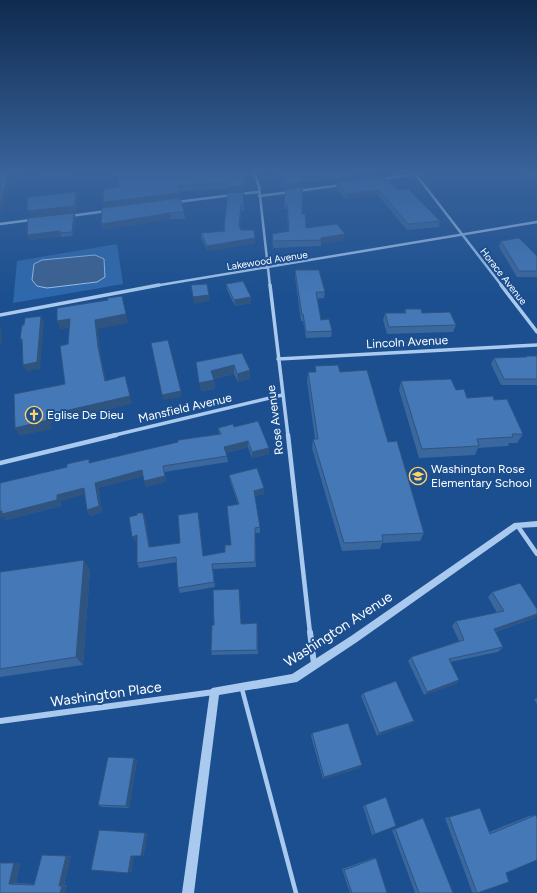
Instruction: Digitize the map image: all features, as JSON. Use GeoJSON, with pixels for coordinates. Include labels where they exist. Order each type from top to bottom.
{"type":"FeatureCollection","features":[{"type":"Feature","properties":{"kind":"street"},"geometry":{"type":"LineString","coordinates":[[68,216],[86,214]]}},
{"type":"Feature","properties":{"kind":"street","name":"Rose Avenue"},"geometry":{"type":"LineString","coordinates":[[261,214],[314,666]]}},
{"type":"Feature","properties":{"kind":"street","name":"Horace Avenue"},"geometry":{"type":"LineString","coordinates":[[446,214],[537,332]]}},
{"type":"Feature","properties":{"kind":"street"},"geometry":{"type":"LineString","coordinates":[[0,224],[38,219]]}},
{"type":"Feature","properties":{"kind":"street","name":"Lakewood Avenue"},"geometry":{"type":"LineString","coordinates":[[0,315],[537,222]]}},
{"type":"Feature","properties":{"kind":"street","name":"Lincoln Avenue"},"geometry":{"type":"LineString","coordinates":[[278,359],[537,345]]}},
{"type":"Feature","properties":{"kind":"street","name":"Mansfield Avenue"},"geometry":{"type":"LineString","coordinates":[[0,462],[282,395]]}},
{"type":"Feature","properties":{"kind":"street"},"geometry":{"type":"LineString","coordinates":[[517,525],[537,524]]}},
{"type":"Feature","properties":{"kind":"street"},"geometry":{"type":"LineString","coordinates":[[517,525],[537,554]]}},
{"type":"Feature","properties":{"kind":"street","name":"Washington Avenue"},"geometry":{"type":"LineString","coordinates":[[215,691],[294,679],[517,525]]}},
{"type":"Feature","properties":{"kind":"street"},"geometry":{"type":"LineString","coordinates":[[188,893],[215,691]]}},
{"type":"Feature","properties":{"kind":"street","name":"Washington Place"},"geometry":{"type":"LineString","coordinates":[[0,721],[215,691]]}},
{"type":"Feature","properties":{"kind":"lane"},"geometry":{"type":"LineString","coordinates":[[241,687],[296,893]]}},
{"type":"Feature","properties":{"kind":"shaded area"},"geometry":{"type":"Polygon","coordinates":[[[117,244],[123,284],[13,303],[17,261],[117,244]]]}},
{"type":"Feature","properties":{"kind":"shaded area"},"geometry":{"type":"Polygon","coordinates":[[[95,255],[104,259],[105,277],[97,282],[47,288],[37,286],[32,280],[34,264],[42,260],[95,255]]]}},
{"type":"Feature","properties":{"kind":"building"},"geometry":{"type":"Polygon","coordinates":[[[74,214],[72,232],[60,233],[60,231],[27,235],[28,218],[74,214]]]}},
{"type":"Feature","properties":{"kind":"building"},"geometry":{"type":"Polygon","coordinates":[[[102,214],[166,214],[101,224],[102,214]]]}},
{"type":"Feature","properties":{"kind":"building"},"geometry":{"type":"Polygon","coordinates":[[[226,214],[240,214],[239,225],[241,230],[254,230],[255,238],[207,246],[201,233],[225,231],[226,214]]]}},
{"type":"Feature","properties":{"kind":"building"},"geometry":{"type":"Polygon","coordinates":[[[288,214],[302,214],[305,214],[306,228],[337,224],[345,234],[321,238],[321,240],[273,241],[272,234],[289,231],[288,214]]]}},
{"type":"Feature","properties":{"kind":"building"},"geometry":{"type":"Polygon","coordinates":[[[399,214],[433,214],[440,221],[408,224],[399,214]]]}},
{"type":"Feature","properties":{"kind":"building"},"geometry":{"type":"Polygon","coordinates":[[[519,238],[537,256],[537,271],[519,271],[501,241],[519,238]]]}},
{"type":"Feature","properties":{"kind":"building"},"geometry":{"type":"Polygon","coordinates":[[[295,270],[319,270],[325,292],[316,292],[321,320],[329,319],[332,331],[306,332],[295,270]]]}},
{"type":"Feature","properties":{"kind":"building"},"geometry":{"type":"Polygon","coordinates":[[[243,281],[251,297],[234,300],[226,284],[243,281]]]}},
{"type":"Feature","properties":{"kind":"building"},"geometry":{"type":"Polygon","coordinates":[[[207,284],[209,295],[193,297],[191,285],[207,284]]]}},
{"type":"Feature","properties":{"kind":"building"},"geometry":{"type":"Polygon","coordinates":[[[122,296],[126,314],[95,320],[98,347],[105,381],[125,376],[130,396],[47,415],[48,420],[15,428],[14,394],[65,384],[60,346],[68,344],[70,319],[57,321],[57,308],[108,300],[107,298],[122,296]]]}},
{"type":"Feature","properties":{"kind":"building"},"geometry":{"type":"Polygon","coordinates":[[[405,309],[421,309],[422,313],[450,312],[456,325],[389,327],[385,313],[406,313],[405,309]]]}},
{"type":"Feature","properties":{"kind":"building"},"geometry":{"type":"Polygon","coordinates":[[[41,316],[37,362],[23,365],[22,339],[20,339],[22,325],[24,325],[25,318],[41,316]]]}},
{"type":"Feature","properties":{"kind":"building"},"geometry":{"type":"Polygon","coordinates":[[[168,340],[181,391],[162,395],[151,343],[168,340]]]}},
{"type":"Feature","properties":{"kind":"building"},"geometry":{"type":"Polygon","coordinates":[[[242,353],[250,370],[237,374],[234,365],[211,371],[214,380],[199,383],[196,362],[242,353]]]}},
{"type":"Feature","properties":{"kind":"building"},"geometry":{"type":"Polygon","coordinates":[[[526,356],[537,356],[537,379],[504,379],[494,358],[527,357],[526,356]]]}},
{"type":"Feature","properties":{"kind":"building"},"geometry":{"type":"Polygon","coordinates":[[[338,365],[340,372],[367,370],[388,442],[397,441],[424,533],[382,535],[383,541],[344,543],[313,439],[318,439],[308,372],[316,372],[315,366],[338,365]]]}},
{"type":"Feature","properties":{"kind":"building"},"geometry":{"type":"Polygon","coordinates":[[[451,379],[456,390],[464,389],[467,398],[493,396],[494,400],[507,399],[523,434],[512,434],[513,437],[477,439],[479,446],[422,449],[401,381],[451,379]]]}},
{"type":"Feature","properties":{"kind":"building"},"geometry":{"type":"Polygon","coordinates":[[[258,421],[269,448],[252,452],[248,441],[224,447],[227,456],[163,466],[165,476],[144,481],[142,470],[95,483],[99,506],[87,510],[84,488],[57,495],[57,500],[2,514],[2,511],[0,511],[0,483],[67,467],[67,464],[89,459],[89,463],[178,442],[178,440],[221,434],[218,428],[233,424],[234,427],[258,421]]]}},
{"type":"Feature","properties":{"kind":"building"},"geometry":{"type":"Polygon","coordinates":[[[257,468],[264,488],[254,491],[260,527],[255,528],[255,562],[212,564],[214,582],[178,588],[176,557],[137,563],[137,535],[132,537],[129,517],[137,515],[137,513],[143,513],[149,547],[180,543],[178,515],[198,512],[203,556],[225,552],[225,545],[231,545],[227,506],[239,504],[229,475],[257,468]]]}},
{"type":"Feature","properties":{"kind":"building"},"geometry":{"type":"Polygon","coordinates":[[[84,560],[76,657],[0,669],[0,572],[84,560]]]}},
{"type":"Feature","properties":{"kind":"building"},"geometry":{"type":"Polygon","coordinates":[[[520,583],[537,609],[537,614],[494,629],[503,647],[449,659],[459,680],[427,692],[411,657],[464,640],[456,621],[504,611],[492,592],[520,583]]]}},
{"type":"Feature","properties":{"kind":"building"},"geometry":{"type":"Polygon","coordinates":[[[239,589],[241,624],[257,623],[257,650],[211,651],[212,625],[214,625],[213,590],[239,589]]]}},
{"type":"Feature","properties":{"kind":"building"},"geometry":{"type":"Polygon","coordinates":[[[396,681],[414,721],[379,733],[363,693],[396,681]]]}},
{"type":"Feature","properties":{"kind":"building"},"geometry":{"type":"Polygon","coordinates":[[[348,723],[362,765],[324,777],[312,733],[348,723]]]}},
{"type":"Feature","properties":{"kind":"building"},"geometry":{"type":"Polygon","coordinates":[[[108,757],[134,758],[126,806],[98,805],[108,757]]]}},
{"type":"Feature","properties":{"kind":"building"},"geometry":{"type":"Polygon","coordinates":[[[386,797],[396,826],[375,834],[365,805],[386,797]]]}},
{"type":"Feature","properties":{"kind":"building"},"geometry":{"type":"Polygon","coordinates":[[[480,808],[490,834],[536,815],[537,860],[506,873],[509,882],[477,893],[449,817],[480,808]]]}},
{"type":"Feature","properties":{"kind":"building"},"geometry":{"type":"Polygon","coordinates":[[[423,818],[453,893],[419,893],[395,829],[423,818]]]}},
{"type":"Feature","properties":{"kind":"building"},"geometry":{"type":"Polygon","coordinates":[[[99,830],[145,833],[141,856],[131,856],[128,873],[91,870],[99,830]]]}},
{"type":"Feature","properties":{"kind":"building"},"geometry":{"type":"Polygon","coordinates":[[[42,855],[66,856],[59,886],[62,886],[60,893],[0,893],[0,863],[14,863],[9,884],[34,885],[42,855]]]}},
{"type":"Feature","properties":{"kind":"building"},"geometry":{"type":"Polygon","coordinates":[[[376,858],[387,893],[352,893],[344,870],[376,858]]]}},
{"type":"Feature","properties":{"kind":"place","name":"Eglise De Dieu"},"geometry":{"type":"Point","coordinates":[34,415]}},
{"type":"Feature","properties":{"kind":"place","name":"Washington Rose Elementary School"},"geometry":{"type":"Point","coordinates":[418,476]}}]}
